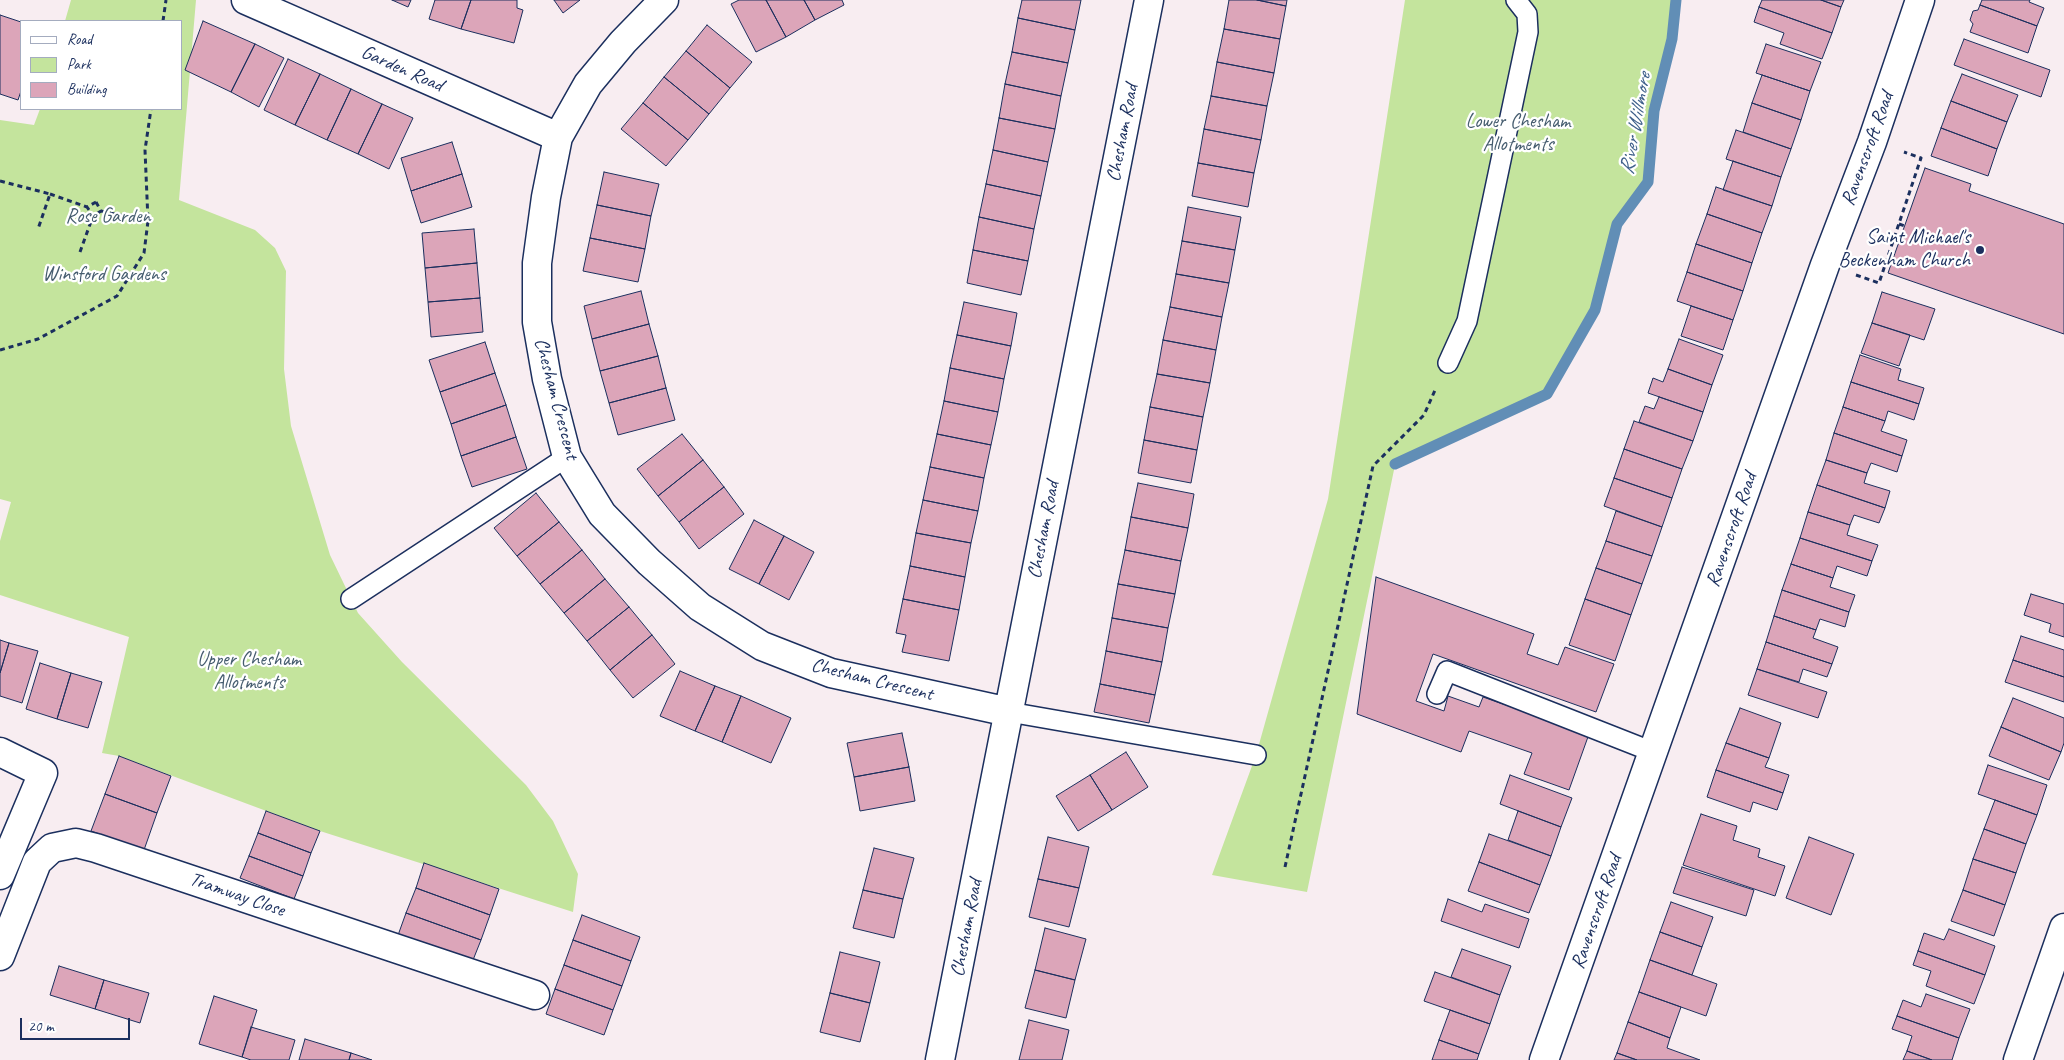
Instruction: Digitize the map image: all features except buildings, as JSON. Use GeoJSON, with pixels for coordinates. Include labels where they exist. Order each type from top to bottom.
{"type":"FeatureCollection","features":[{"type":"Feature","properties":{"kind":"street","name":"Garden Road"},"geometry":{"type":"LineString","coordinates":[[246,0],[558,137]]}},
{"type":"Feature","properties":{"kind":"street","name":"Chesham Crescent"},"geometry":{"type":"LineString","coordinates":[[664,0],[623,42],[588,84],[558,137],[546,197],[537,263],[537,322],[547,379],[568,457],[602,514],[649,562],[700,607],[762,646],[831,673],[1009,712]]}},
{"type":"Feature","properties":{"kind":"street","name":"Chesham Road"},"geometry":{"type":"LineString","coordinates":[[940,1060],[1149,0]]}},
{"type":"Feature","properties":{"kind":"street","name":"Ravenscroft Road"},"geometry":{"type":"LineString","coordinates":[[1544,1060],[1825,265],[1872,142],[1920,0]]}},
{"type":"Feature","properties":{"kind":"street"},"geometry":{"type":"LineString","coordinates":[[0,752],[43,773],[0,876]]}},
{"type":"Feature","properties":{"kind":"street","name":"Tramway Close"},"geometry":{"type":"LineString","coordinates":[[0,956],[36,862],[52,848],[76,843],[96,848],[535,995]]}},
{"type":"Feature","properties":{"kind":"street"},"geometry":{"type":"LineString","coordinates":[[2018,1060],[2064,928]]}},
{"type":"Feature","properties":{"kind":"lane"},"geometry":{"type":"LineString","coordinates":[[1448,363],[1467,321],[1528,32],[1527,14],[1516,0]]}},
{"type":"Feature","properties":{"kind":"lane"},"geometry":{"type":"LineString","coordinates":[[351,599],[568,457]]}},
{"type":"Feature","properties":{"kind":"lane"},"geometry":{"type":"LineString","coordinates":[[1437,694],[1447,671],[1653,752]]}},
{"type":"Feature","properties":{"kind":"lane"},"geometry":{"type":"LineString","coordinates":[[1009,712],[1256,755]]}},
{"type":"Feature","properties":{"kind":"path"},"geometry":{"type":"LineString","coordinates":[[163,20],[166,0]]}},
{"type":"Feature","properties":{"kind":"path"},"geometry":{"type":"LineString","coordinates":[[0,350],[38,339],[117,296],[144,253],[148,221],[145,150],[150,110]]}},
{"type":"Feature","properties":{"kind":"path"},"geometry":{"type":"LineString","coordinates":[[1825,265],[1879,283],[1921,158]]}},
{"type":"Feature","properties":{"kind":"path"},"geometry":{"type":"LineString","coordinates":[[0,181],[50,194],[87,207],[93,216]]}},
{"type":"Feature","properties":{"kind":"path"},"geometry":{"type":"LineString","coordinates":[[38,229],[50,194]]}},
{"type":"Feature","properties":{"kind":"path"},"geometry":{"type":"LineString","coordinates":[[87,207],[96,202],[101,211]]}},
{"type":"Feature","properties":{"kind":"path"},"geometry":{"type":"LineString","coordinates":[[80,252],[93,216],[101,211],[148,221]]}},
{"type":"Feature","properties":{"kind":"path"},"geometry":{"type":"LineString","coordinates":[[1899,224],[1905,226]]}},
{"type":"Feature","properties":{"kind":"path"},"geometry":{"type":"LineString","coordinates":[[1285,867],[1373,466],[1424,415],[1448,363]]}},
{"type":"Feature","properties":{"kind":"green space"},"geometry":{"type":"Polygon","coordinates":[[[71,0],[196,0],[179,200],[255,230],[275,248],[286,271],[284,369],[291,426],[330,555],[358,613],[402,662],[526,785],[553,821],[578,874],[573,912],[320,831],[119,756],[102,753],[129,637],[0,595],[0,541],[11,502],[0,499],[0,120],[34,125],[40,110],[182,110],[182,20],[65,20],[71,0]]]}},
{"type":"Feature","properties":{"kind":"green space","name":"Lower Chesham Allotments"},"geometry":{"type":"Polygon","coordinates":[[[1405,0],[1676,0],[1672,39],[1654,111],[1648,182],[1617,224],[1595,310],[1547,394],[1395,465],[1307,892],[1212,875],[1256,755],[1328,499],[1405,0]]]}},
{"type":"Feature","properties":{"kind":"waterway","name":"River Willmore"},"geometry":{"type":"LineString","coordinates":[[1395,464],[1547,394],[1595,310],[1617,224],[1648,182],[1654,111],[1672,39],[1676,0]]}},
{"type":"Feature","properties":{"kind":"place","name":"Saint Michael's Beckenham Church"},"geometry":{"type":"Point","coordinates":[1980,250]}},
{"type":"Feature","properties":{"kind":"park label","name":"Rose Garden"},"geometry":{"type":"Point","coordinates":[108,217]}},
{"type":"Feature","properties":{"kind":"park label","name":"Winsford Gardens"},"geometry":{"type":"Point","coordinates":[104,275]}},
{"type":"Feature","properties":{"kind":"park label","name":"Upper Chesham Allotments"},"geometry":{"type":"Point","coordinates":[249,672]}}]}
